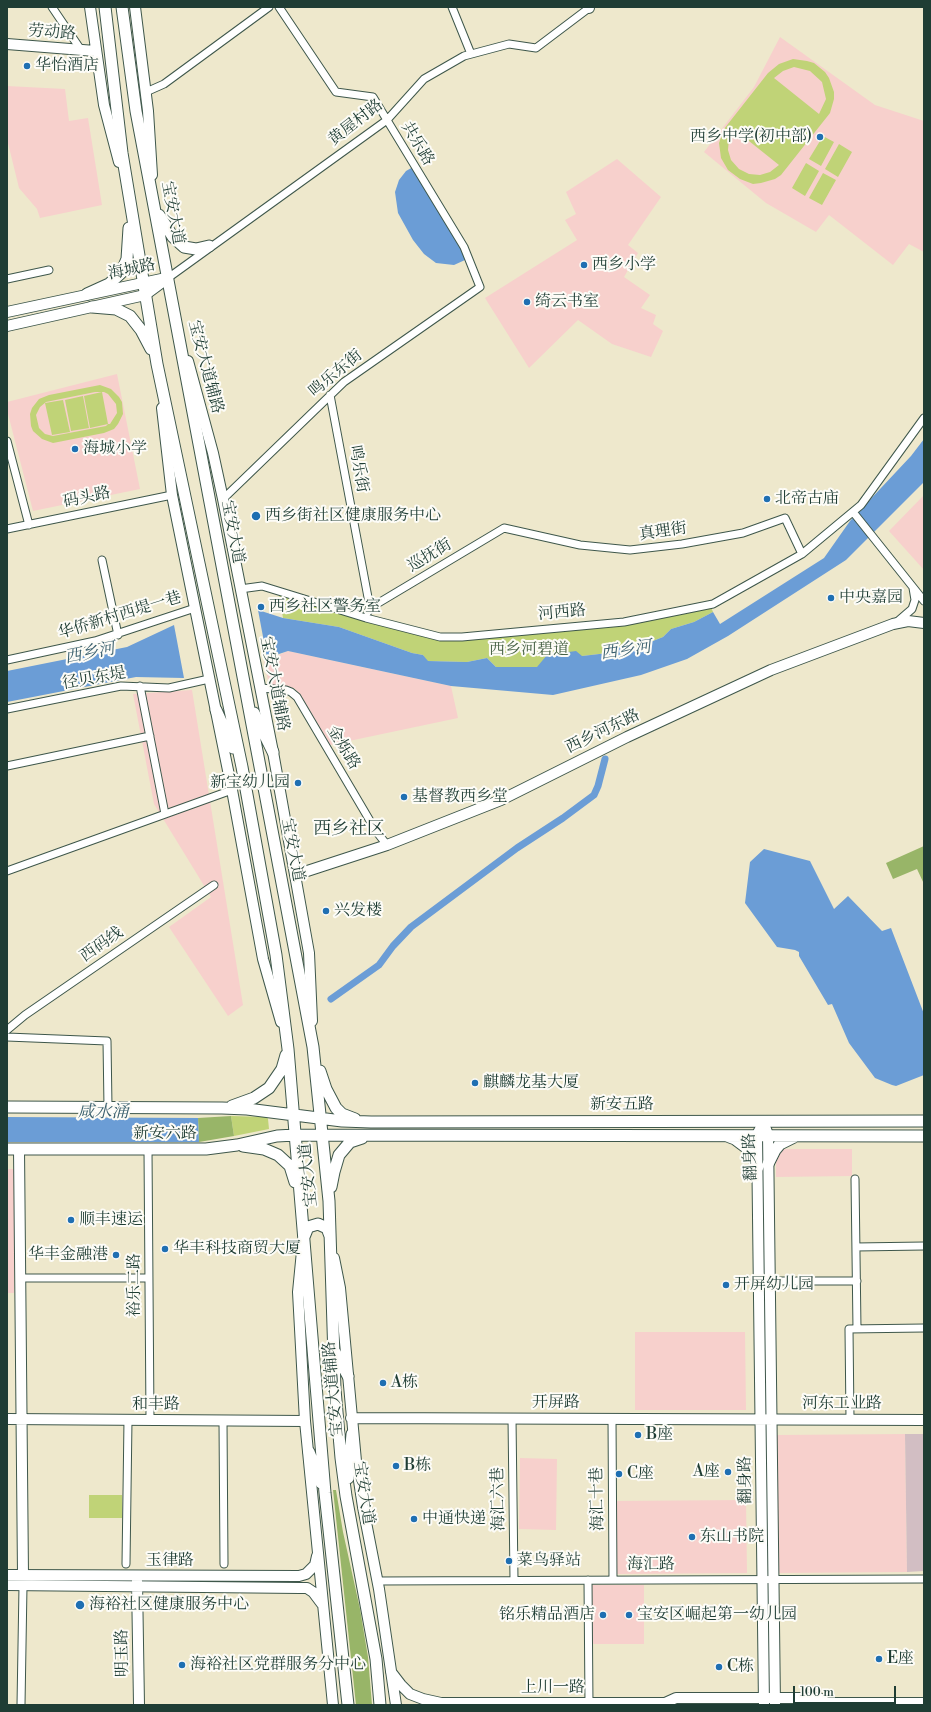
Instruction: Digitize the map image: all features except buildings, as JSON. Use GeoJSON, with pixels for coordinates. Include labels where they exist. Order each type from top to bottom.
{"type":"FeatureCollection","features":[{"type":"Feature","properties":{"kind":"main road"},"geometry":{"type":"LineString","coordinates":[[87,294],[102,288],[116,279],[124,267],[128,248],[129,197],[104,105],[95,51],[90,7]]}},
{"type":"Feature","properties":{"kind":"main road","name":"宝安大道"},"geometry":{"type":"LineString","coordinates":[[104,7],[129,197],[157,364],[242,767],[276,955],[288,1049],[325,1494],[348,1705]]}},
{"type":"Feature","properties":{"kind":"main road","name":"宝安大道"},"geometry":{"type":"LineString","coordinates":[[122,7],[136,111],[155,204],[173,309],[313,1047],[329,1201],[334,1351],[341,1458],[346,1496],[376,1659],[380,1705]]}},
{"type":"Feature","properties":{"kind":"main road"},"geometry":{"type":"LineString","coordinates":[[135,7],[146,92],[155,204],[173,237],[184,247],[196,249],[209,246]]}},
{"type":"Feature","properties":{"kind":"main road","name":"劳动路"},"geometry":{"type":"LineString","coordinates":[[7,44],[95,51]]}},
{"type":"Feature","properties":{"kind":"main road","name":"海城路"},"geometry":{"type":"LineString","coordinates":[[7,312],[143,282],[168,278]]}},
{"type":"Feature","properties":{"kind":"main road","name":"海城路"},"geometry":{"type":"LineString","coordinates":[[7,326],[145,295],[168,278]]}},
{"type":"Feature","properties":{"kind":"main road"},"geometry":{"type":"LineString","coordinates":[[92,307],[116,309],[130,316],[147,340],[157,364],[172,495],[232,790],[263,959],[288,1049],[282,1069],[269,1088],[254,1098],[235,1106],[222,1108]]}},
{"type":"Feature","properties":{"kind":"main road","name":"宝安大道辅路"},"geometry":{"type":"LineString","coordinates":[[173,309],[206,429],[223,499],[273,752],[310,966],[313,1047]]}},
{"type":"Feature","properties":{"kind":"main road","name":"西乡河东路"},"geometry":{"type":"LineString","coordinates":[[295,875],[387,845],[501,800],[627,737],[771,670],[893,624],[908,621],[924,622]]}},
{"type":"Feature","properties":{"kind":"main road"},"geometry":{"type":"LineString","coordinates":[[247,700],[273,752]]}},
{"type":"Feature","properties":{"kind":"main road"},"geometry":{"type":"LineString","coordinates":[[216,710],[242,767]]}},
{"type":"Feature","properties":{"kind":"main road"},"geometry":{"type":"LineString","coordinates":[[313,1047],[326,1089],[336,1108],[342,1114],[351,1119],[371,1122]]}},
{"type":"Feature","properties":{"kind":"main road","name":"新安六路"},"geometry":{"type":"LineString","coordinates":[[7,1108],[222,1108],[247,1109],[320,1118]]}},
{"type":"Feature","properties":{"kind":"main road","name":"新安五路"},"geometry":{"type":"LineString","coordinates":[[320,1118],[342,1122],[924,1121]]}},
{"type":"Feature","properties":{"kind":"main road","name":"翻身路"},"geometry":{"type":"LineString","coordinates":[[764,1121],[763,1165],[766,1419],[763,1579],[764,1701]]}},
{"type":"Feature","properties":{"kind":"main road","name":"新安六路"},"geometry":{"type":"LineString","coordinates":[[7,1149],[206,1149],[237,1145],[277,1136],[321,1135]]}},
{"type":"Feature","properties":{"kind":"main road","name":"新安五路"},"geometry":{"type":"LineString","coordinates":[[321,1135],[924,1136]]}},
{"type":"Feature","properties":{"kind":"main road"},"geometry":{"type":"LineString","coordinates":[[329,1201],[334,1172],[339,1155],[343,1149],[350,1142],[374,1135]]}},
{"type":"Feature","properties":{"kind":"main road"},"geometry":{"type":"LineString","coordinates":[[720,1135],[735,1140],[747,1148],[763,1165],[780,1144],[800,1135]]}},
{"type":"Feature","properties":{"kind":"main road"},"geometry":{"type":"LineString","coordinates":[[237,1145],[264,1149],[276,1154],[284,1160],[293,1173],[302,1207]]}},
{"type":"Feature","properties":{"kind":"main road"},"geometry":{"type":"LineString","coordinates":[[19,1149],[23,1580]]}},
{"type":"Feature","properties":{"kind":"main road"},"geometry":{"type":"LineString","coordinates":[[304,1237],[308,1227],[318,1224],[327,1228],[330,1237]]}},
{"type":"Feature","properties":{"kind":"main road","name":"宝安大道辅路"},"geometry":{"type":"LineString","coordinates":[[304,1237],[298,1292],[308,1452],[333,1705]]}},
{"type":"Feature","properties":{"kind":"main road","name":"宝安大道辅路"},"geometry":{"type":"LineString","coordinates":[[330,1237],[340,1288],[352,1418],[352,1434],[363,1508],[377,1580],[396,1705]]}},
{"type":"Feature","properties":{"kind":"main road"},"geometry":{"type":"LineString","coordinates":[[334,1351],[348,1376]]}},
{"type":"Feature","properties":{"kind":"main road","name":"开屏路"},"geometry":{"type":"LineString","coordinates":[[352,1418],[766,1419]]}},
{"type":"Feature","properties":{"kind":"main road","name":"翻身路"},"geometry":{"type":"LineString","coordinates":[[766,1419],[774,1580],[775,1701]]}},
{"type":"Feature","properties":{"kind":"main road","name":"河东工业路"},"geometry":{"type":"LineString","coordinates":[[766,1419],[924,1420]]}},
{"type":"Feature","properties":{"kind":"main road","name":"和丰路"},"geometry":{"type":"LineString","coordinates":[[7,1420],[306,1421]]}},
{"type":"Feature","properties":{"kind":"main road"},"geometry":{"type":"LineString","coordinates":[[346,1496],[352,1434]]}},
{"type":"Feature","properties":{"kind":"main road"},"geometry":{"type":"LineString","coordinates":[[308,1452],[325,1494]]}},
{"type":"Feature","properties":{"kind":"main road","name":"玉律路"},"geometry":{"type":"LineString","coordinates":[[7,1586],[23,1580],[137,1576],[299,1576],[306,1574],[315,1565],[318,1552]]}},
{"type":"Feature","properties":{"kind":"main road","name":"玉律路"},"geometry":{"type":"LineString","coordinates":[[7,1575],[23,1580],[137,1587],[307,1588],[318,1596],[323,1606]]}},
{"type":"Feature","properties":{"kind":"main road","name":"明玉路"},"geometry":{"type":"LineString","coordinates":[[137,1576],[138,1705]]}},
{"type":"Feature","properties":{"kind":"main road","name":"上川一路"},"geometry":{"type":"LineString","coordinates":[[391,1672],[410,1694],[439,1704],[666,1704],[676,1698],[744,1698],[764,1701],[793,1698],[819,1698],[826,1704],[924,1704]]}},
{"type":"Feature","properties":{"kind":"main road"},"geometry":{"type":"LineString","coordinates":[[744,1698],[755,1694],[760,1690],[764,1678]]}},
{"type":"Feature","properties":{"kind":"main road"},"geometry":{"type":"LineString","coordinates":[[775,1678],[778,1689],[782,1693],[793,1698]]}},
{"type":"Feature","properties":{"kind":"street"},"geometry":{"type":"LineString","coordinates":[[52,7],[80,50]]}},
{"type":"Feature","properties":{"kind":"street"},"geometry":{"type":"LineString","coordinates":[[146,92],[164,84],[269,7]]}},
{"type":"Feature","properties":{"kind":"street","name":"共乐路"},"geometry":{"type":"LineString","coordinates":[[279,7],[336,92],[373,96],[464,247],[480,287]]}},
{"type":"Feature","properties":{"kind":"street"},"geometry":{"type":"LineString","coordinates":[[452,7],[471,54]]}},
{"type":"Feature","properties":{"kind":"street","name":"黄屋村路"},"geometry":{"type":"LineString","coordinates":[[168,278],[209,246],[387,120],[424,79],[464,56],[471,54],[509,44],[536,48],[589,8]]}},
{"type":"Feature","properties":{"kind":"street"},"geometry":{"type":"LineString","coordinates":[[7,279],[49,270]]}},
{"type":"Feature","properties":{"kind":"street","name":"鸣乐东街"},"geometry":{"type":"LineString","coordinates":[[223,499],[344,382],[480,287]]}},
{"type":"Feature","properties":{"kind":"street","name":"鸣乐街"},"geometry":{"type":"LineString","coordinates":[[330,395],[370,608]]}},
{"type":"Feature","properties":{"kind":"street","name":"河西路"},"geometry":{"type":"LineString","coordinates":[[240,589],[262,586],[366,618],[433,635],[450,637],[624,622],[713,604],[802,554],[861,505],[924,418]]}},
{"type":"Feature","properties":{"kind":"street"},"geometry":{"type":"LineString","coordinates":[[7,441],[29,525]]}},
{"type":"Feature","properties":{"kind":"street","name":"码头路"},"geometry":{"type":"LineString","coordinates":[[7,530],[172,495]]}},
{"type":"Feature","properties":{"kind":"street"},"geometry":{"type":"LineString","coordinates":[[853,512],[924,601]]}},
{"type":"Feature","properties":{"kind":"street","name":"真理街"},"geometry":{"type":"LineString","coordinates":[[504,528],[580,545],[630,550],[682,544],[743,533],[785,518],[802,554]]}},
{"type":"Feature","properties":{"kind":"street","name":"巡抚街"},"geometry":{"type":"LineString","coordinates":[[370,608],[504,528]]}},
{"type":"Feature","properties":{"kind":"street"},"geometry":{"type":"LineString","coordinates":[[102,560],[118,634]]}},
{"type":"Feature","properties":{"kind":"street"},"geometry":{"type":"LineString","coordinates":[[893,624],[906,616],[912,609],[915,600],[913,588]]}},
{"type":"Feature","properties":{"kind":"street","name":"华侨新村西堤一巷"},"geometry":{"type":"LineString","coordinates":[[7,660],[69,648],[118,634],[195,608]]}},
{"type":"Feature","properties":{"kind":"street"},"geometry":{"type":"LineString","coordinates":[[366,618],[370,608]]}},
{"type":"Feature","properties":{"kind":"street","name":"径贝东堤"},"geometry":{"type":"LineString","coordinates":[[7,709],[121,686],[169,688],[209,677]]}},
{"type":"Feature","properties":{"kind":"street"},"geometry":{"type":"LineString","coordinates":[[140,686],[165,814]]}},
{"type":"Feature","properties":{"kind":"street","name":"金烁路"},"geometry":{"type":"LineString","coordinates":[[260,688],[286,690],[292,692],[297,697],[376,831],[387,845]]}},
{"type":"Feature","properties":{"kind":"street"},"geometry":{"type":"LineString","coordinates":[[7,766],[150,736]]}},
{"type":"Feature","properties":{"kind":"street"},"geometry":{"type":"LineString","coordinates":[[7,871],[232,790]]}},
{"type":"Feature","properties":{"kind":"street","name":"西码线"},"geometry":{"type":"LineString","coordinates":[[7,1030],[214,885]]}},
{"type":"Feature","properties":{"kind":"street"},"geometry":{"type":"LineString","coordinates":[[7,1037],[107,1041],[108,1107]]}},
{"type":"Feature","properties":{"kind":"street","name":"裕乐二路"},"geometry":{"type":"LineString","coordinates":[[148,1150],[150,1420]]}},
{"type":"Feature","properties":{"kind":"street"},"geometry":{"type":"LineString","coordinates":[[855,1180],[857,1329]]}},
{"type":"Feature","properties":{"kind":"street"},"geometry":{"type":"LineString","coordinates":[[856,1247],[924,1246]]}},
{"type":"Feature","properties":{"kind":"street"},"geometry":{"type":"LineString","coordinates":[[20,1278],[149,1278]]}},
{"type":"Feature","properties":{"kind":"street"},"geometry":{"type":"LineString","coordinates":[[764,1281],[857,1280]]}},
{"type":"Feature","properties":{"kind":"street"},"geometry":{"type":"LineString","coordinates":[[850,1419],[849,1329],[924,1328]]}},
{"type":"Feature","properties":{"kind":"street","name":"海汇六巷"},"geometry":{"type":"LineString","coordinates":[[512,1418],[514,1580]]}},
{"type":"Feature","properties":{"kind":"street","name":"海汇十巷"},"geometry":{"type":"LineString","coordinates":[[612,1418],[613,1580]]}},
{"type":"Feature","properties":{"kind":"street"},"geometry":{"type":"LineString","coordinates":[[126,1564],[128,1420]]}},
{"type":"Feature","properties":{"kind":"street"},"geometry":{"type":"LineString","coordinates":[[223,1421],[224,1564]]}},
{"type":"Feature","properties":{"kind":"street"},"geometry":{"type":"LineString","coordinates":[[21,1705],[23,1580]]}},
{"type":"Feature","properties":{"kind":"street","name":"海汇路"},"geometry":{"type":"LineString","coordinates":[[377,1580],[924,1580]]}},
{"type":"Feature","properties":{"kind":"street"},"geometry":{"type":"LineString","coordinates":[[588,1580],[589,1704]]}},
{"type":"Feature","properties":{"kind":"shaded area","name":"西乡中学(初中部)"},"geometry":{"type":"Polygon","coordinates":[[[780,37],[875,105],[924,121],[924,252],[909,244],[893,265],[829,215],[816,232],[766,203],[704,152],[754,87],[780,37]]]}},
{"type":"Feature","properties":{"kind":"shaded area"},"geometry":{"type":"Polygon","coordinates":[[[7,86],[65,89],[69,121],[88,118],[102,205],[40,218],[37,209],[19,188],[7,139],[7,86]]]}},
{"type":"Feature","properties":{"kind":"shaded area","name":"西乡小学"},"geometry":{"type":"Polygon","coordinates":[[[617,159],[661,197],[628,245],[638,253],[624,277],[650,295],[641,308],[656,315],[653,324],[663,331],[651,357],[612,344],[578,320],[529,368],[485,298],[577,240],[565,220],[576,214],[566,192],[617,159]]]}},
{"type":"Feature","properties":{"kind":"shaded area","name":"海城小学"},"geometry":{"type":"Polygon","coordinates":[[[117,374],[140,489],[33,511],[7,410],[7,402],[117,374]]]}},
{"type":"Feature","properties":{"kind":"shaded area"},"geometry":{"type":"Polygon","coordinates":[[[924,495],[924,570],[889,531],[924,495]]]}},
{"type":"Feature","properties":{"kind":"shaded area"},"geometry":{"type":"Polygon","coordinates":[[[288,651],[451,686],[458,718],[330,745],[300,694],[294,688],[269,685],[264,661],[288,651]]]}},
{"type":"Feature","properties":{"kind":"shaded area"},"geometry":{"type":"Polygon","coordinates":[[[192,690],[243,1005],[228,1016],[169,927],[211,897],[154,804],[133,694],[192,690]]]}},
{"type":"Feature","properties":{"kind":"shaded area"},"geometry":{"type":"Polygon","coordinates":[[[776,1149],[852,1149],[852,1176],[776,1177],[776,1149]]]}},
{"type":"Feature","properties":{"kind":"shaded area"},"geometry":{"type":"Polygon","coordinates":[[[7,1169],[14,1169],[14,1293],[7,1293],[7,1169]]]}},
{"type":"Feature","properties":{"kind":"shaded area"},"geometry":{"type":"Polygon","coordinates":[[[635,1332],[745,1332],[746,1410],[635,1410],[635,1332]]]}},
{"type":"Feature","properties":{"kind":"shaded area"},"geometry":{"type":"Polygon","coordinates":[[[905,1434],[907,1572],[779,1573],[777,1435],[905,1434]]]}},
{"type":"Feature","properties":{"kind":"shaded area"},"geometry":{"type":"Polygon","coordinates":[[[905,1434],[924,1434],[924,1571],[907,1572],[905,1434]]]}},
{"type":"Feature","properties":{"kind":"shaded area"},"geometry":{"type":"Polygon","coordinates":[[[520,1458],[557,1459],[556,1530],[519,1529],[520,1458]]]}},
{"type":"Feature","properties":{"kind":"shaded area"},"geometry":{"type":"Polygon","coordinates":[[[746,1500],[747,1573],[613,1574],[613,1501],[746,1500]]]}},
{"type":"Feature","properties":{"kind":"shaded area"},"geometry":{"type":"Polygon","coordinates":[[[591,1585],[644,1585],[644,1644],[592,1644],[591,1585]]]}},
{"type":"Feature","properties":{"kind":"green space"},"geometry":{"type":"Polygon","coordinates":[[[793,59],[814,63],[825,72],[829,78],[834,92],[834,99],[830,113],[781,175],[775,179],[753,184],[740,179],[728,170],[721,158],[719,143],[724,129],[768,73],[779,64],[793,59]],[[794,67],[783,71],[774,78],[819,114],[826,99],[822,82],[810,71],[794,67]],[[734,129],[729,138],[728,150],[731,160],[739,169],[749,174],[760,175],[770,172],[779,165],[734,129]]]}},
{"type":"Feature","properties":{"kind":"green space"},"geometry":{"type":"Polygon","coordinates":[[[823,136],[834,142],[821,166],[809,159],[823,136]]]}},
{"type":"Feature","properties":{"kind":"green space"},"geometry":{"type":"Polygon","coordinates":[[[839,144],[852,152],[838,177],[825,169],[839,144]]]}},
{"type":"Feature","properties":{"kind":"green space"},"geometry":{"type":"Polygon","coordinates":[[[806,163],[819,171],[805,196],[792,188],[806,163]]]}},
{"type":"Feature","properties":{"kind":"green space"},"geometry":{"type":"Polygon","coordinates":[[[823,173],[836,180],[822,205],[809,198],[823,173]]]}},
{"type":"Feature","properties":{"kind":"green space"},"geometry":{"type":"Polygon","coordinates":[[[100,385],[111,389],[119,397],[122,402],[123,414],[114,429],[104,433],[53,443],[42,439],[33,431],[30,414],[32,408],[39,399],[49,395],[100,385]],[[95,392],[46,402],[40,407],[36,415],[39,428],[45,434],[53,436],[110,424],[117,413],[116,404],[108,394],[104,392],[95,392]]]}},
{"type":"Feature","properties":{"kind":"green space"},"geometry":{"type":"Polygon","coordinates":[[[102,392],[108,424],[90,428],[84,396],[102,392]]]}},
{"type":"Feature","properties":{"kind":"green space"},"geometry":{"type":"Polygon","coordinates":[[[83,396],[89,428],[71,431],[65,400],[83,396]]]}},
{"type":"Feature","properties":{"kind":"green space"},"geometry":{"type":"Polygon","coordinates":[[[63,400],[70,432],[52,435],[45,403],[63,400]]]}},
{"type":"Feature","properties":{"kind":"green space","name":"西乡河碧道"},"geometry":{"type":"Polygon","coordinates":[[[279,594],[442,640],[625,624],[711,607],[713,612],[694,622],[671,629],[663,637],[633,649],[627,647],[608,653],[582,656],[537,667],[496,667],[487,658],[467,662],[427,661],[423,655],[412,653],[339,627],[283,618],[279,594]]]}},
{"type":"Feature","properties":{"kind":"green space"},"geometry":{"type":"Polygon","coordinates":[[[924,846],[924,884],[917,869],[893,879],[886,863],[924,846]]]}},
{"type":"Feature","properties":{"kind":"green space"},"geometry":{"type":"Polygon","coordinates":[[[231,1116],[267,1117],[269,1129],[234,1136],[231,1116]]]}},
{"type":"Feature","properties":{"kind":"green space"},"geometry":{"type":"Polygon","coordinates":[[[231,1116],[234,1136],[199,1142],[198,1118],[231,1116]]]}},
{"type":"Feature","properties":{"kind":"green space"},"geometry":{"type":"Polygon","coordinates":[[[333,1490],[336,1490],[343,1532],[360,1609],[368,1657],[372,1705],[356,1705],[333,1490]]]}},
{"type":"Feature","properties":{"kind":"green space"},"geometry":{"type":"Polygon","coordinates":[[[89,1495],[122,1495],[122,1518],[89,1518],[89,1495]]]}},
{"type":"Feature","properties":{"kind":"water"},"geometry":{"type":"Polygon","coordinates":[[[413,167],[462,250],[465,260],[454,265],[436,263],[424,254],[413,240],[398,213],[395,192],[399,180],[406,171],[413,167]]]}},
{"type":"Feature","properties":{"kind":"water","name":"西乡河"},"geometry":{"type":"Polygon","coordinates":[[[924,439],[924,482],[846,560],[728,636],[687,659],[641,675],[553,695],[451,686],[288,651],[267,658],[258,610],[283,618],[339,627],[412,653],[423,655],[428,661],[467,662],[487,658],[496,667],[537,667],[547,655],[576,651],[582,656],[608,653],[614,647],[627,647],[633,649],[663,637],[671,629],[694,622],[713,612],[720,624],[824,558],[850,521],[911,456],[924,439]]]}},
{"type":"Feature","properties":{"kind":"water"},"geometry":{"type":"Polygon","coordinates":[[[174,625],[184,678],[136,677],[7,702],[7,671],[127,647],[174,625]]]}},
{"type":"Feature","properties":{"kind":"water"},"geometry":{"type":"Polygon","coordinates":[[[764,849],[810,861],[834,909],[848,896],[882,931],[891,928],[924,1014],[924,1075],[896,1086],[875,1078],[849,1043],[832,1004],[828,1005],[799,956],[799,952],[777,947],[745,903],[750,862],[764,849]]]}},
{"type":"Feature","properties":{"kind":"water"},"geometry":{"type":"Polygon","coordinates":[[[7,1117],[198,1118],[199,1142],[7,1142],[7,1117]]]}},
{"type":"Feature","properties":{"kind":"waterway"},"geometry":{"type":"LineString","coordinates":[[331,999],[379,965],[393,946],[411,927],[517,848],[563,818],[594,795],[605,759]]}},
{"type":"Feature","properties":{"kind":"place","name":"华怡酒店"},"geometry":{"type":"Point","coordinates":[27,66]}},
{"type":"Feature","properties":{"kind":"place","name":"西乡中学(初中部)"},"geometry":{"type":"Point","coordinates":[820,137]}},
{"type":"Feature","properties":{"kind":"place","name":"西乡小学"},"geometry":{"type":"Point","coordinates":[584,265]}},
{"type":"Feature","properties":{"kind":"place","name":"绮云书室"},"geometry":{"type":"Point","coordinates":[527,302]}},
{"type":"Feature","properties":{"kind":"place","name":"海城小学"},"geometry":{"type":"Point","coordinates":[75,449]}},
{"type":"Feature","properties":{"kind":"place","name":"北帝古庙"},"geometry":{"type":"Point","coordinates":[767,499]}},
{"type":"Feature","properties":{"kind":"place","name":"西乡街社区健康服务中心"},"geometry":{"type":"Point","coordinates":[256,516]}},
{"type":"Feature","properties":{"kind":"place","name":"中央嘉园"},"geometry":{"type":"Point","coordinates":[831,598]}},
{"type":"Feature","properties":{"kind":"place","name":"西乡社区警务室"},"geometry":{"type":"Point","coordinates":[261,607]}},
{"type":"Feature","properties":{"kind":"place","name":"新宝幼儿园"},"geometry":{"type":"Point","coordinates":[298,783]}},
{"type":"Feature","properties":{"kind":"place","name":"基督教西乡堂"},"geometry":{"type":"Point","coordinates":[404,797]}},
{"type":"Feature","properties":{"kind":"place","name":"兴发楼"},"geometry":{"type":"Point","coordinates":[326,911]}},
{"type":"Feature","properties":{"kind":"place","name":"麒麟龙基大厦"},"geometry":{"type":"Point","coordinates":[475,1083]}},
{"type":"Feature","properties":{"kind":"place","name":"顺丰速运"},"geometry":{"type":"Point","coordinates":[71,1220]}},
{"type":"Feature","properties":{"kind":"place","name":"华丰科技商贸大厦"},"geometry":{"type":"Point","coordinates":[165,1249]}},
{"type":"Feature","properties":{"kind":"place","name":"华丰金融港"},"geometry":{"type":"Point","coordinates":[116,1255]}},
{"type":"Feature","properties":{"kind":"place","name":"开屏幼儿园"},"geometry":{"type":"Point","coordinates":[726,1285]}},
{"type":"Feature","properties":{"kind":"place","name":"A栋"},"geometry":{"type":"Point","coordinates":[383,1383]}},
{"type":"Feature","properties":{"kind":"place","name":"B座"},"geometry":{"type":"Point","coordinates":[638,1435]}},
{"type":"Feature","properties":{"kind":"place","name":"B栋"},"geometry":{"type":"Point","coordinates":[396,1466]}},
{"type":"Feature","properties":{"kind":"place","name":"A座"},"geometry":{"type":"Point","coordinates":[728,1472]}},
{"type":"Feature","properties":{"kind":"place","name":"C座"},"geometry":{"type":"Point","coordinates":[619,1474]}},
{"type":"Feature","properties":{"kind":"place","name":"中通快递"},"geometry":{"type":"Point","coordinates":[414,1519]}},
{"type":"Feature","properties":{"kind":"place","name":"东山书院"},"geometry":{"type":"Point","coordinates":[692,1537]}},
{"type":"Feature","properties":{"kind":"place","name":"菜鸟驿站"},"geometry":{"type":"Point","coordinates":[509,1561]}},
{"type":"Feature","properties":{"kind":"place","name":"海裕社区健康服务中心"},"geometry":{"type":"Point","coordinates":[80,1605]}},
{"type":"Feature","properties":{"kind":"place","name":"铭乐精品酒店"},"geometry":{"type":"Point","coordinates":[603,1615]}},
{"type":"Feature","properties":{"kind":"place","name":"宝安区崛起第一幼儿园"},"geometry":{"type":"Point","coordinates":[629,1615]}},
{"type":"Feature","properties":{"kind":"place","name":"E座"},"geometry":{"type":"Point","coordinates":[879,1659]}},
{"type":"Feature","properties":{"kind":"place","name":"海裕社区党群服务分中心"},"geometry":{"type":"Point","coordinates":[182,1665]}},
{"type":"Feature","properties":{"kind":"place","name":"C栋"},"geometry":{"type":"Point","coordinates":[719,1667]}},
{"type":"Feature","properties":{"kind":"district","name":"西乡社区"},"geometry":{"type":"Point","coordinates":[349,830]}},
{"type":"Feature","properties":{"kind":"water label","name":"咸水涌"},"geometry":{"type":"Point","coordinates":[103,1113]}}]}
